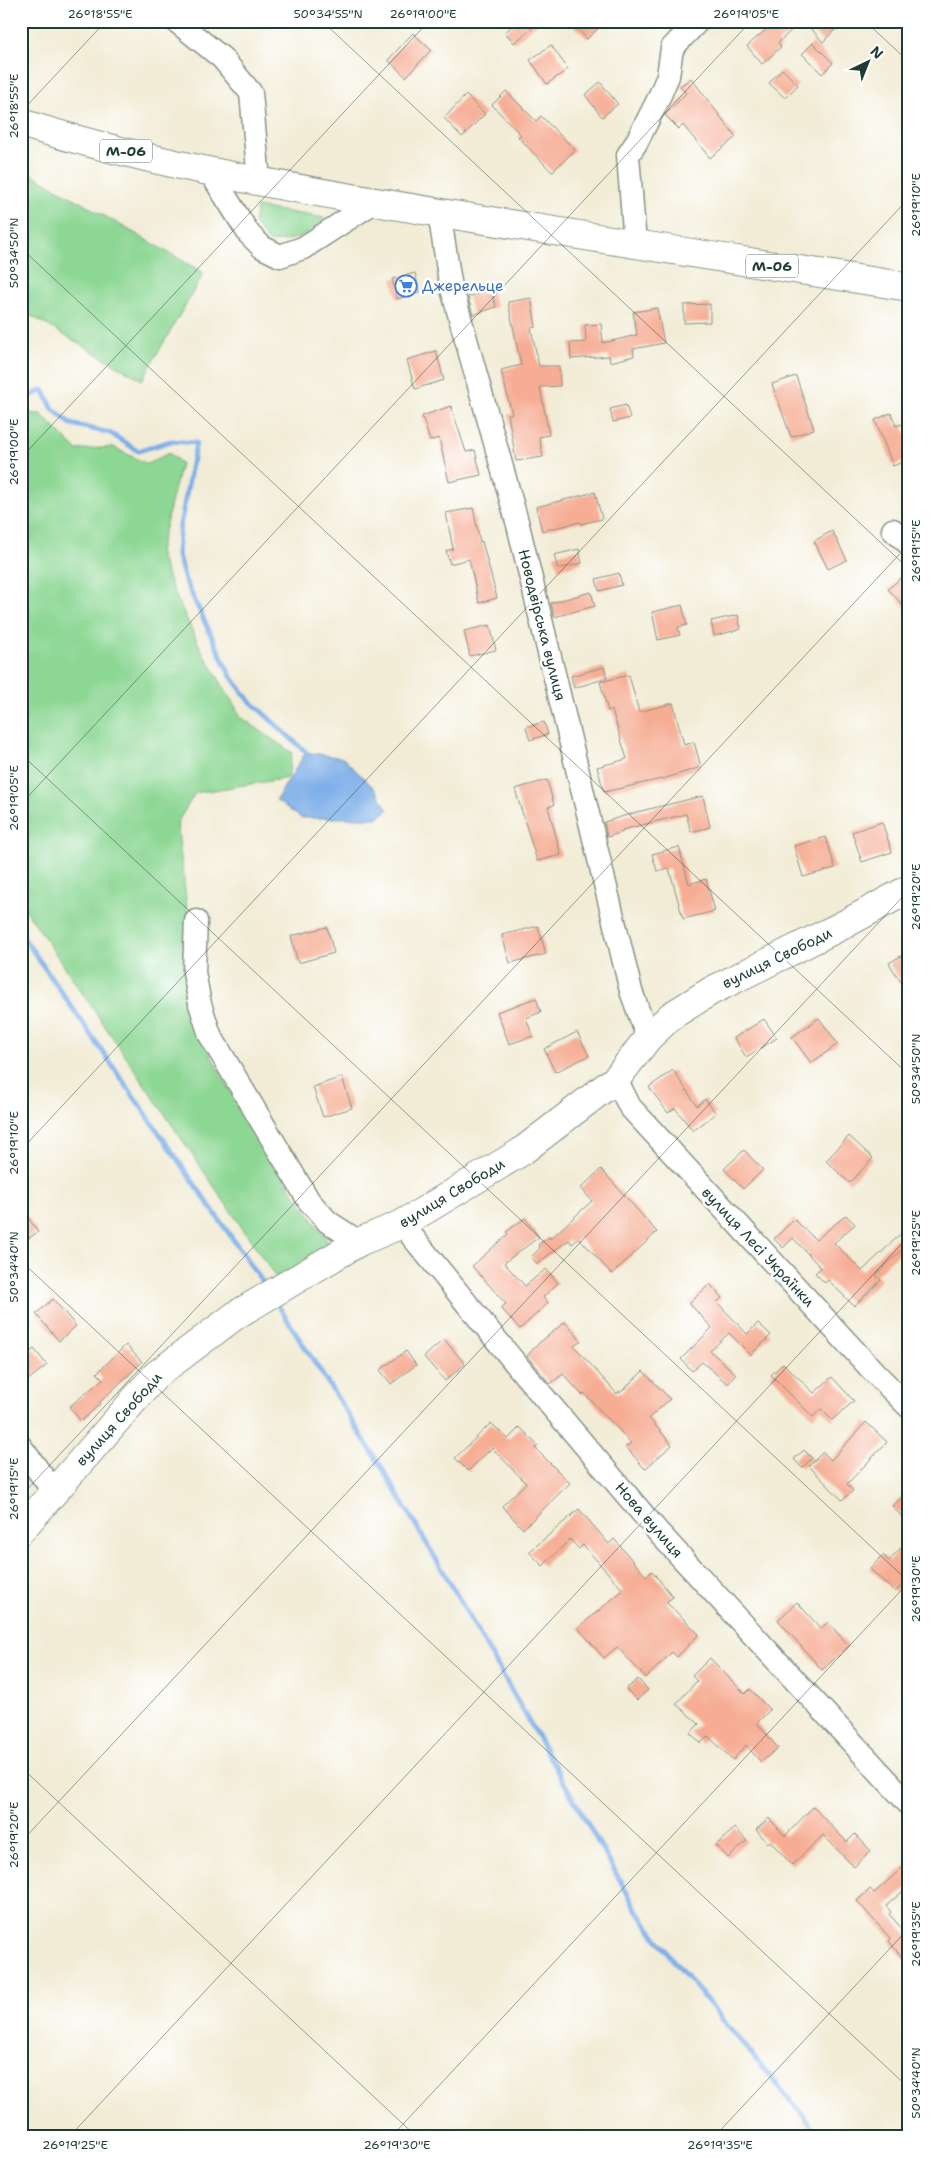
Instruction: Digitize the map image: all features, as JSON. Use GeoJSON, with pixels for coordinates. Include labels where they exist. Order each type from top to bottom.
{"type":"FeatureCollection","features":[{"type":"Feature","properties":{"kind":"main road","name":"М-06"},"geometry":{"type":"LineString","coordinates":[[21,123],[210,172],[258,181],[374,202],[909,287]]}},
{"type":"Feature","properties":{"kind":"main road","name":"вулиця Свободи"},"geometry":{"type":"LineString","coordinates":[[21,1530],[156,1375],[236,1315],[359,1242],[402,1224],[521,1152],[616,1079],[648,1038],[670,1016],[711,991],[845,924],[909,889]]}},
{"type":"Feature","properties":{"kind":"street"},"geometry":{"type":"LineString","coordinates":[[176,21],[222,58],[251,93],[258,181]]}},
{"type":"Feature","properties":{"kind":"street"},"geometry":{"type":"LineString","coordinates":[[635,244],[628,155],[658,102],[668,76],[672,48],[698,21]]}},
{"type":"Feature","properties":{"kind":"street"},"geometry":{"type":"LineString","coordinates":[[210,172],[249,234],[262,247],[280,256],[303,248],[374,202]]}},
{"type":"Feature","properties":{"kind":"street","name":"Новодвірська вулиця"},"geometry":{"type":"LineString","coordinates":[[438,212],[450,282],[518,525],[631,991],[648,1038]]}},
{"type":"Feature","properties":{"kind":"street"},"geometry":{"type":"LineString","coordinates":[[196,922],[194,972],[200,1004],[210,1035],[309,1201],[328,1222],[359,1242]]}},
{"type":"Feature","properties":{"kind":"street","name":"вулиця Лесі Українки"},"geometry":{"type":"LineString","coordinates":[[616,1079],[630,1107],[909,1408]]}},
{"type":"Feature","properties":{"kind":"street","name":"Нова вулиця"},"geometry":{"type":"LineString","coordinates":[[402,1224],[525,1375],[659,1533],[909,1804]]}},
{"type":"Feature","properties":{"kind":"street"},"geometry":{"type":"LineString","coordinates":[[21,1448],[54,1492]]}},
{"type":"Feature","properties":{"kind":"green space"},"geometry":{"type":"Polygon","coordinates":[[[21,168],[204,273],[142,380],[21,310],[21,168]]]}},
{"type":"Feature","properties":{"kind":"green space"},"geometry":{"type":"Polygon","coordinates":[[[257,207],[325,218],[312,230],[300,237],[269,242],[254,223],[257,207]]]}},
{"type":"Feature","properties":{"kind":"green space"},"geometry":{"type":"Polygon","coordinates":[[[21,413],[41,414],[77,450],[113,447],[147,464],[169,453],[181,463],[159,552],[173,590],[201,649],[242,718],[292,753],[288,778],[195,793],[177,823],[188,916],[194,1024],[255,1137],[334,1250],[277,1279],[21,903],[21,413]]]}},
{"type":"Feature","properties":{"kind":"water"},"geometry":{"type":"Polygon","coordinates":[[[306,752],[343,758],[376,790],[388,810],[377,818],[301,818],[276,800],[306,752]]]}},
{"type":"Feature","properties":{"kind":"building"},"geometry":{"type":"Polygon","coordinates":[[[518,21],[541,21],[514,43],[505,32],[518,21]]]}},
{"type":"Feature","properties":{"kind":"building"},"geometry":{"type":"Polygon","coordinates":[[[570,21],[606,21],[587,39],[570,21]]]}},
{"type":"Feature","properties":{"kind":"building"},"geometry":{"type":"Polygon","coordinates":[[[776,21],[801,21],[778,43],[781,47],[762,64],[747,46],[776,21]]]}},
{"type":"Feature","properties":{"kind":"building"},"geometry":{"type":"Polygon","coordinates":[[[804,21],[843,21],[823,42],[804,21]]]}},
{"type":"Feature","properties":{"kind":"building"},"geometry":{"type":"Polygon","coordinates":[[[413,33],[431,50],[406,77],[388,60],[413,33]]]}},
{"type":"Feature","properties":{"kind":"building"},"geometry":{"type":"Polygon","coordinates":[[[813,43],[833,63],[822,74],[802,54],[813,43]]]}},
{"type":"Feature","properties":{"kind":"building"},"geometry":{"type":"Polygon","coordinates":[[[551,45],[568,69],[547,84],[530,60],[551,45]]]}},
{"type":"Feature","properties":{"kind":"building"},"geometry":{"type":"Polygon","coordinates":[[[782,69],[798,85],[785,98],[769,83],[782,69]]]}},
{"type":"Feature","properties":{"kind":"building"},"geometry":{"type":"Polygon","coordinates":[[[691,78],[736,137],[710,158],[683,125],[679,129],[665,115],[686,93],[680,86],[691,78]]]}},
{"type":"Feature","properties":{"kind":"building"},"geometry":{"type":"Polygon","coordinates":[[[600,82],[618,104],[602,117],[585,95],[600,82]]]}},
{"type":"Feature","properties":{"kind":"building"},"geometry":{"type":"Polygon","coordinates":[[[506,91],[536,121],[541,116],[575,150],[552,172],[518,137],[521,135],[492,105],[506,91]]]}},
{"type":"Feature","properties":{"kind":"building"},"geometry":{"type":"Polygon","coordinates":[[[466,95],[485,114],[462,137],[444,118],[466,95]]]}},
{"type":"Feature","properties":{"kind":"building","name":"Джерельце"},"geometry":{"type":"Polygon","coordinates":[[[415,273],[420,292],[397,299],[392,279],[415,273]]]}},
{"type":"Feature","properties":{"kind":"building"},"geometry":{"type":"Polygon","coordinates":[[[491,290],[496,307],[473,315],[468,297],[491,290]]]}},
{"type":"Feature","properties":{"kind":"building"},"geometry":{"type":"Polygon","coordinates":[[[531,298],[536,327],[531,328],[539,366],[559,366],[560,386],[540,387],[549,435],[539,437],[543,457],[516,461],[508,414],[512,414],[501,370],[521,365],[508,302],[531,298]]]}},
{"type":"Feature","properties":{"kind":"building"},"geometry":{"type":"Polygon","coordinates":[[[710,304],[710,322],[684,323],[684,305],[710,304]]]}},
{"type":"Feature","properties":{"kind":"building"},"geometry":{"type":"Polygon","coordinates":[[[657,308],[664,343],[633,349],[634,356],[610,362],[609,356],[571,359],[570,343],[586,342],[585,325],[601,324],[603,343],[637,335],[633,312],[657,308]]]}},
{"type":"Feature","properties":{"kind":"building"},"geometry":{"type":"Polygon","coordinates":[[[436,351],[444,380],[415,389],[407,360],[436,351]]]}},
{"type":"Feature","properties":{"kind":"building"},"geometry":{"type":"Polygon","coordinates":[[[796,376],[814,429],[791,437],[772,384],[796,376]]]}},
{"type":"Feature","properties":{"kind":"building"},"geometry":{"type":"Polygon","coordinates":[[[626,405],[630,418],[613,422],[610,409],[626,405]]]}},
{"type":"Feature","properties":{"kind":"building"},"geometry":{"type":"Polygon","coordinates":[[[451,406],[466,452],[475,450],[481,475],[449,482],[439,438],[430,441],[422,416],[451,406]]]}},
{"type":"Feature","properties":{"kind":"building"},"geometry":{"type":"Polygon","coordinates":[[[891,413],[896,426],[902,424],[909,440],[905,441],[909,450],[909,459],[893,466],[875,420],[891,413]]]}},
{"type":"Feature","properties":{"kind":"building"},"geometry":{"type":"Polygon","coordinates":[[[595,492],[602,519],[542,531],[536,507],[595,492]]]}},
{"type":"Feature","properties":{"kind":"building"},"geometry":{"type":"Polygon","coordinates":[[[473,508],[480,542],[482,541],[497,598],[479,603],[469,559],[450,564],[446,551],[453,549],[446,513],[473,508]]]}},
{"type":"Feature","properties":{"kind":"building"},"geometry":{"type":"Polygon","coordinates":[[[832,531],[847,560],[828,569],[814,541],[832,531]]]}},
{"type":"Feature","properties":{"kind":"building"},"geometry":{"type":"Polygon","coordinates":[[[579,549],[582,563],[558,569],[554,555],[579,549]]]}},
{"type":"Feature","properties":{"kind":"building"},"geometry":{"type":"Polygon","coordinates":[[[909,571],[909,612],[888,589],[909,571]]]}},
{"type":"Feature","properties":{"kind":"building"},"geometry":{"type":"Polygon","coordinates":[[[619,573],[622,585],[599,591],[596,579],[619,573]]]}},
{"type":"Feature","properties":{"kind":"building"},"geometry":{"type":"Polygon","coordinates":[[[591,592],[595,606],[554,617],[551,603],[591,592]]]}},
{"type":"Feature","properties":{"kind":"building"},"geometry":{"type":"Polygon","coordinates":[[[682,605],[687,625],[678,627],[680,635],[658,640],[652,612],[682,605]]]}},
{"type":"Feature","properties":{"kind":"building"},"geometry":{"type":"Polygon","coordinates":[[[738,615],[741,629],[714,636],[711,621],[738,615]]]}},
{"type":"Feature","properties":{"kind":"building"},"geometry":{"type":"Polygon","coordinates":[[[490,625],[496,650],[470,656],[464,631],[490,625]]]}},
{"type":"Feature","properties":{"kind":"building"},"geometry":{"type":"Polygon","coordinates":[[[604,667],[607,678],[574,688],[571,676],[604,667]]]}},
{"type":"Feature","properties":{"kind":"building"},"geometry":{"type":"Polygon","coordinates":[[[629,675],[639,712],[673,703],[684,745],[694,742],[701,767],[666,778],[604,792],[597,767],[627,759],[612,710],[608,711],[600,682],[629,675]]]}},
{"type":"Feature","properties":{"kind":"building"},"geometry":{"type":"Polygon","coordinates":[[[544,722],[548,734],[530,740],[526,727],[544,722]]]}},
{"type":"Feature","properties":{"kind":"building"},"geometry":{"type":"Polygon","coordinates":[[[547,780],[554,805],[548,807],[561,855],[537,861],[515,789],[547,780]]]}},
{"type":"Feature","properties":{"kind":"building"},"geometry":{"type":"Polygon","coordinates":[[[703,796],[710,827],[691,832],[686,814],[622,830],[623,832],[607,837],[604,822],[703,796]]]}},
{"type":"Feature","properties":{"kind":"building"},"geometry":{"type":"Polygon","coordinates":[[[882,822],[892,852],[862,862],[852,832],[882,822]]]}},
{"type":"Feature","properties":{"kind":"building"},"geometry":{"type":"Polygon","coordinates":[[[826,837],[835,868],[803,877],[794,846],[826,837]]]}},
{"type":"Feature","properties":{"kind":"building"},"geometry":{"type":"Polygon","coordinates":[[[679,847],[689,884],[706,879],[715,911],[683,919],[669,868],[657,871],[652,854],[679,847]]]}},
{"type":"Feature","properties":{"kind":"building"},"geometry":{"type":"Polygon","coordinates":[[[538,926],[546,954],[510,963],[502,935],[538,926]]]}},
{"type":"Feature","properties":{"kind":"building"},"geometry":{"type":"Polygon","coordinates":[[[327,927],[334,953],[298,963],[291,936],[327,927]]]}},
{"type":"Feature","properties":{"kind":"building"},"geometry":{"type":"Polygon","coordinates":[[[909,951],[909,995],[889,963],[909,951]]]}},
{"type":"Feature","properties":{"kind":"building"},"geometry":{"type":"Polygon","coordinates":[[[536,998],[541,1012],[526,1018],[533,1036],[509,1044],[497,1012],[536,998]]]}},
{"type":"Feature","properties":{"kind":"building"},"geometry":{"type":"Polygon","coordinates":[[[819,1018],[838,1044],[811,1063],[792,1037],[819,1018]]]}},
{"type":"Feature","properties":{"kind":"building"},"geometry":{"type":"Polygon","coordinates":[[[764,1019],[777,1038],[746,1057],[734,1038],[764,1019]]]}},
{"type":"Feature","properties":{"kind":"building"},"geometry":{"type":"Polygon","coordinates":[[[577,1032],[589,1056],[555,1072],[544,1049],[577,1032]]]}},
{"type":"Feature","properties":{"kind":"building"},"geometry":{"type":"Polygon","coordinates":[[[673,1070],[697,1106],[705,1099],[716,1113],[693,1131],[675,1108],[668,1113],[649,1087],[673,1070]]]}},
{"type":"Feature","properties":{"kind":"building"},"geometry":{"type":"Polygon","coordinates":[[[342,1077],[352,1108],[323,1117],[313,1087],[342,1077]]]}},
{"type":"Feature","properties":{"kind":"building"},"geometry":{"type":"Polygon","coordinates":[[[849,1136],[873,1158],[850,1183],[826,1161],[849,1136]]]}},
{"type":"Feature","properties":{"kind":"building"},"geometry":{"type":"Polygon","coordinates":[[[744,1150],[763,1170],[743,1189],[724,1169],[744,1150]]]}},
{"type":"Feature","properties":{"kind":"building"},"geometry":{"type":"Polygon","coordinates":[[[601,1169],[657,1232],[612,1274],[579,1238],[572,1244],[569,1240],[537,1264],[531,1257],[540,1248],[538,1245],[549,1237],[550,1239],[592,1201],[581,1188],[601,1169]]]}},
{"type":"Feature","properties":{"kind":"building"},"geometry":{"type":"Polygon","coordinates":[[[21,1207],[38,1232],[21,1243],[21,1207]]]}},
{"type":"Feature","properties":{"kind":"building"},"geometry":{"type":"Polygon","coordinates":[[[846,1215],[855,1224],[834,1243],[862,1271],[909,1226],[909,1243],[876,1275],[881,1280],[854,1306],[828,1280],[825,1283],[815,1273],[821,1268],[793,1238],[783,1248],[774,1239],[794,1219],[816,1240],[846,1215]]]}},
{"type":"Feature","properties":{"kind":"building"},"geometry":{"type":"Polygon","coordinates":[[[525,1218],[539,1237],[504,1263],[525,1286],[546,1269],[558,1283],[543,1297],[548,1303],[520,1329],[501,1308],[506,1304],[472,1266],[508,1234],[506,1232],[525,1218]]]}},
{"type":"Feature","properties":{"kind":"building"},"geometry":{"type":"Polygon","coordinates":[[[710,1284],[722,1298],[717,1302],[747,1334],[758,1323],[771,1335],[751,1355],[729,1333],[710,1351],[736,1374],[728,1384],[702,1362],[692,1371],[681,1359],[712,1328],[689,1303],[710,1284]]]}},
{"type":"Feature","properties":{"kind":"building"},"geometry":{"type":"Polygon","coordinates":[[[53,1299],[76,1326],[59,1341],[36,1314],[53,1299]]]}},
{"type":"Feature","properties":{"kind":"building"},"geometry":{"type":"Polygon","coordinates":[[[565,1322],[581,1341],[574,1346],[617,1394],[643,1371],[670,1399],[649,1418],[672,1445],[645,1469],[626,1447],[631,1443],[584,1393],[582,1395],[563,1374],[550,1384],[527,1356],[539,1343],[565,1322]]]}},
{"type":"Feature","properties":{"kind":"building"},"geometry":{"type":"Polygon","coordinates":[[[444,1339],[465,1364],[445,1381],[424,1357],[444,1339]]]}},
{"type":"Feature","properties":{"kind":"building"},"geometry":{"type":"Polygon","coordinates":[[[126,1345],[142,1362],[81,1421],[69,1407],[103,1379],[97,1373],[126,1345]]]}},
{"type":"Feature","properties":{"kind":"building"},"geometry":{"type":"Polygon","coordinates":[[[34,1349],[47,1365],[28,1380],[21,1372],[21,1359],[34,1349]]]}},
{"type":"Feature","properties":{"kind":"building"},"geometry":{"type":"Polygon","coordinates":[[[406,1351],[416,1365],[391,1384],[380,1370],[406,1351]]]}},
{"type":"Feature","properties":{"kind":"building"},"geometry":{"type":"Polygon","coordinates":[[[783,1363],[814,1393],[832,1377],[854,1401],[832,1420],[821,1409],[813,1417],[771,1375],[783,1363]]]}},
{"type":"Feature","properties":{"kind":"building"},"geometry":{"type":"Polygon","coordinates":[[[866,1422],[887,1442],[847,1484],[853,1491],[842,1500],[809,1466],[823,1452],[831,1460],[866,1422]]]}},
{"type":"Feature","properties":{"kind":"building"},"geometry":{"type":"Polygon","coordinates":[[[491,1423],[508,1439],[520,1427],[538,1446],[535,1448],[570,1483],[523,1529],[502,1506],[526,1483],[492,1448],[468,1471],[455,1458],[491,1423]]]}},
{"type":"Feature","properties":{"kind":"building"},"geometry":{"type":"Polygon","coordinates":[[[804,1450],[812,1458],[802,1468],[794,1459],[804,1450]]]}},
{"type":"Feature","properties":{"kind":"building"},"geometry":{"type":"Polygon","coordinates":[[[909,1491],[909,1524],[892,1506],[909,1491]]]}},
{"type":"Feature","properties":{"kind":"building"},"geometry":{"type":"Polygon","coordinates":[[[579,1509],[609,1544],[614,1539],[646,1576],[652,1571],[673,1597],[666,1602],[699,1634],[677,1657],[672,1652],[646,1678],[617,1647],[604,1658],[578,1628],[623,1590],[583,1545],[579,1549],[570,1539],[543,1566],[529,1552],[579,1509]]]}},
{"type":"Feature","properties":{"kind":"building"},"geometry":{"type":"Polygon","coordinates":[[[909,1539],[909,1578],[895,1592],[870,1569],[883,1555],[889,1561],[909,1539]]]}},
{"type":"Feature","properties":{"kind":"building"},"geometry":{"type":"Polygon","coordinates":[[[797,1602],[821,1629],[828,1622],[849,1646],[822,1670],[778,1620],[797,1602]]]}},
{"type":"Feature","properties":{"kind":"building"},"geometry":{"type":"Polygon","coordinates":[[[710,1658],[745,1694],[750,1689],[770,1710],[757,1723],[778,1748],[761,1762],[746,1745],[733,1760],[708,1736],[701,1743],[690,1733],[699,1724],[676,1704],[697,1681],[692,1676],[710,1658]]]}},
{"type":"Feature","properties":{"kind":"building"},"geometry":{"type":"Polygon","coordinates":[[[638,1679],[648,1690],[637,1700],[626,1689],[638,1679]]]}},
{"type":"Feature","properties":{"kind":"building"},"geometry":{"type":"Polygon","coordinates":[[[813,1807],[847,1842],[855,1834],[871,1851],[854,1867],[823,1835],[792,1865],[770,1841],[768,1843],[756,1830],[769,1818],[785,1836],[813,1807]]]}},
{"type":"Feature","properties":{"kind":"building"},"geometry":{"type":"Polygon","coordinates":[[[735,1828],[747,1841],[728,1858],[716,1845],[735,1828]]]}},
{"type":"Feature","properties":{"kind":"building"},"geometry":{"type":"Polygon","coordinates":[[[909,1862],[909,1886],[886,1906],[891,1912],[889,1914],[909,1937],[909,1966],[889,1941],[891,1939],[857,1901],[870,1889],[874,1893],[909,1862]]]}},
{"type":"Feature","properties":{"kind":"waterway"},"geometry":{"type":"LineString","coordinates":[[21,393],[28,397],[43,390],[53,409],[71,424],[110,433],[138,451],[171,441],[196,443],[180,526],[177,552],[185,580],[230,675],[249,700],[306,752]]}},
{"type":"Feature","properties":{"kind":"waterway"},"geometry":{"type":"LineString","coordinates":[[21,934],[266,1287]]}},
{"type":"Feature","properties":{"kind":"waterway"},"geometry":{"type":"LineString","coordinates":[[276,1302],[379,1463],[446,1576],[638,1912],[673,1960],[821,2137]]}},
{"type":"Feature","properties":{"kind":"place","name":"Джерельце"},"geometry":{"type":"Point","coordinates":[406,286]}}]}
